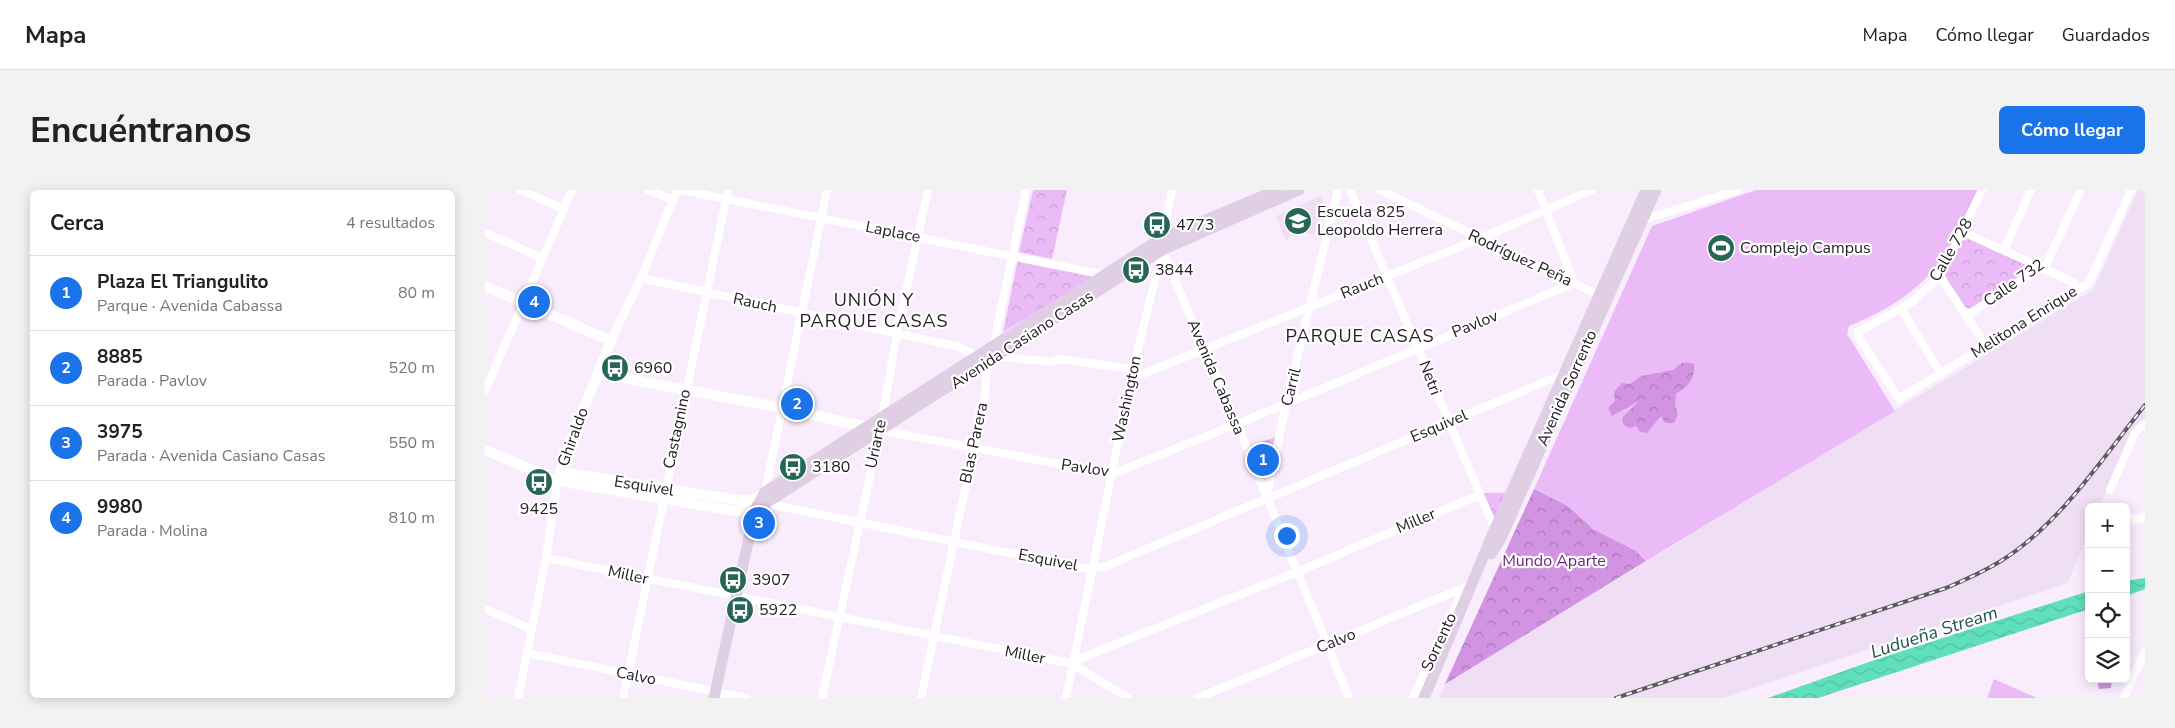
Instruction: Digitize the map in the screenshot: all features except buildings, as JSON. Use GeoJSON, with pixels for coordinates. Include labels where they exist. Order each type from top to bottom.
{"type":"FeatureCollection","features":[{"type":"Feature","properties":{"kind":"main road","name":"Avenida Casiano Casas"},"geometry":{"type":"LineString","coordinates":[[767,497],[880,430],[1105,275],[1162,244],[1277,190]]}},
{"type":"Feature","properties":{"kind":"main road","name":"Avenida Casiano Casas"},"geometry":{"type":"LineString","coordinates":[[755,510],[767,497],[867,427],[988,356],[1162,244],[1299,190]]}},
{"type":"Feature","properties":{"kind":"main road","name":"Avenida Sorrento"},"geometry":{"type":"LineString","coordinates":[[1424,698],[1469,585],[1497,534],[1569,374],[1637,220],[1646,190]]}},
{"type":"Feature","properties":{"kind":"main road","name":"Avenida Sorrento"},"geometry":{"type":"LineString","coordinates":[[1637,220],[1656,190]]}},
{"type":"Feature","properties":{"kind":"main road"},"geometry":{"type":"LineString","coordinates":[[715,695],[755,510]]}},
{"type":"Feature","properties":{"kind":"street"},"geometry":{"type":"LineString","coordinates":[[520,190],[564,209]]}},
{"type":"Feature","properties":{"kind":"street"},"geometry":{"type":"LineString","coordinates":[[485,391],[572,190]]}},
{"type":"Feature","properties":{"kind":"street"},"geometry":{"type":"LineString","coordinates":[[648,190],[673,200]]}},
{"type":"Feature","properties":{"kind":"street","name":"Ghiraldo"},"geometry":{"type":"LineString","coordinates":[[518,698],[546,558],[559,477],[611,341],[641,278],[677,190]]}},
{"type":"Feature","properties":{"kind":"street","name":"Laplace"},"geometry":{"type":"LineString","coordinates":[[681,190],[1105,275]]}},
{"type":"Feature","properties":{"kind":"street","name":"Castagnino"},"geometry":{"type":"LineString","coordinates":[[623,698],[727,190]]}},
{"type":"Feature","properties":{"kind":"street"},"geometry":{"type":"LineString","coordinates":[[767,497],[781,408],[827,190]]}},
{"type":"Feature","properties":{"kind":"street","name":"Uriarte"},"geometry":{"type":"LineString","coordinates":[[822,698],[880,430],[897,333],[928,190]]}},
{"type":"Feature","properties":{"kind":"street","name":"Blas Parera"},"geometry":{"type":"LineString","coordinates":[[921,698],[985,394],[988,356],[1026,190]]}},
{"type":"Feature","properties":{"kind":"street","name":"Washington"},"geometry":{"type":"LineString","coordinates":[[1066,698],[1133,369],[1162,244],[1172,190]]}},
{"type":"Feature","properties":{"kind":"street","name":"Carril"},"geometry":{"type":"LineString","coordinates":[[1267,498],[1286,404],[1338,190]]}},
{"type":"Feature","properties":{"kind":"street","name":"Netri"},"geometry":{"type":"LineString","coordinates":[[1350,190],[1418,347],[1447,422],[1497,534]]}},
{"type":"Feature","properties":{"kind":"street","name":"Rodríguez Peña"},"geometry":{"type":"LineString","coordinates":[[1380,190],[1603,297]]}},
{"type":"Feature","properties":{"kind":"street"},"geometry":{"type":"LineString","coordinates":[[1538,190],[1575,283]]}},
{"type":"Feature","properties":{"kind":"street","name":"Rauch"},"geometry":{"type":"LineString","coordinates":[[1131,379],[1479,239],[1592,190]]}},
{"type":"Feature","properties":{"kind":"street"},"geometry":{"type":"LineString","coordinates":[[1637,220],[1738,190]]}},
{"type":"Feature","properties":{"kind":"street","name":"Calle 728"},"geometry":{"type":"LineString","coordinates":[[1899,399],[1859,338],[1859,332],[1863,328],[1901,309],[1925,292],[1939,276],[1963,232],[1982,190]]}},
{"type":"Feature","properties":{"kind":"street"},"geometry":{"type":"LineString","coordinates":[[2004,250],[2031,190]]}},
{"type":"Feature","properties":{"kind":"street","name":"Calle 732"},"geometry":{"type":"LineString","coordinates":[[1966,316],[2043,267],[2050,258],[2081,190]]}},
{"type":"Feature","properties":{"kind":"street","name":"Melitona Enrique"},"geometry":{"type":"LineString","coordinates":[[1899,399],[2089,283],[2131,190]]}},
{"type":"Feature","properties":{"kind":"street"},"geometry":{"type":"LineString","coordinates":[[1963,232],[2043,267],[2073,282],[2079,289]]}},
{"type":"Feature","properties":{"kind":"street"},"geometry":{"type":"LineString","coordinates":[[485,233],[543,258]]}},
{"type":"Feature","properties":{"kind":"street","name":"Avenida Cabassa"},"geometry":{"type":"LineString","coordinates":[[1162,244],[1349,698]]}},
{"type":"Feature","properties":{"kind":"street"},"geometry":{"type":"LineString","coordinates":[[1939,276],[1986,346]]}},
{"type":"Feature","properties":{"kind":"street","name":"Rauch"},"geometry":{"type":"LineString","coordinates":[[641,278],[960,347],[988,356],[1052,362],[1059,359],[1133,369]]}},
{"type":"Feature","properties":{"kind":"street","name":"Pavlov"},"geometry":{"type":"LineString","coordinates":[[598,373],[781,408],[880,430],[1112,474],[1286,404],[1418,347],[1575,283]]}},
{"type":"Feature","properties":{"kind":"street"},"geometry":{"type":"LineString","coordinates":[[485,286],[611,341]]}},
{"type":"Feature","properties":{"kind":"street"},"geometry":{"type":"LineString","coordinates":[[1901,309],[1941,374]]}},
{"type":"Feature","properties":{"kind":"street","name":"Esquivel"},"geometry":{"type":"LineString","coordinates":[[664,494],[744,501],[767,497],[774,505],[1082,568],[1104,567],[1447,422],[1569,374]]}},
{"type":"Feature","properties":{"kind":"street"},"geometry":{"type":"LineString","coordinates":[[2110,490],[2135,433],[2145,422]]}},
{"type":"Feature","properties":{"kind":"street","name":"Esquivel"},"geometry":{"type":"LineString","coordinates":[[485,450],[559,477],[664,494],[736,511],[755,510]]}},
{"type":"Feature","properties":{"kind":"street","name":"Miller"},"geometry":{"type":"LineString","coordinates":[[546,558],[647,580],[1069,663],[1297,572],[1479,495]]}},
{"type":"Feature","properties":{"kind":"street"},"geometry":{"type":"LineString","coordinates":[[2130,517],[2135,520],[2145,517]]}},
{"type":"Feature","properties":{"kind":"street","name":"Calvo"},"geometry":{"type":"LineString","coordinates":[[1197,698],[1469,585]]}},
{"type":"Feature","properties":{"kind":"street","name":"Sorrento"},"geometry":{"type":"LineString","coordinates":[[1413,698],[1469,585]]}},
{"type":"Feature","properties":{"kind":"street"},"geometry":{"type":"LineString","coordinates":[[485,609],[531,629]]}},
{"type":"Feature","properties":{"kind":"street"},"geometry":{"type":"LineString","coordinates":[[2124,698],[2145,651]]}},
{"type":"Feature","properties":{"kind":"street","name":"Calvo"},"geometry":{"type":"LineString","coordinates":[[527,653],[715,695],[746,698]]}},
{"type":"Feature","properties":{"kind":"street"},"geometry":{"type":"LineString","coordinates":[[1074,662],[1079,668],[1128,698]]}},
{"type":"Feature","properties":{"kind":"shaded area"},"geometry":{"type":"Polygon","coordinates":[[[2138,190],[2145,190],[2145,419],[2139,422],[2130,437],[2101,503],[2085,503],[2085,542],[2068,583],[1723,698],[1439,698],[1445,684],[2093,290],[2138,190]]]}},
{"type":"Feature","properties":{"kind":"shaded area","name":"Escuela 825 Leopoldo Herrera"},"geometry":{"type":"Polygon","coordinates":[[[1320,196],[1323,200],[1314,235],[1295,229],[1286,241],[1276,216],[1320,196]]]}},
{"type":"Feature","properties":{"kind":"green space"},"geometry":{"type":"Polygon","coordinates":[[[1033,190],[1067,190],[1052,259],[1019,252],[1033,190]]]}},
{"type":"Feature","properties":{"kind":"green space"},"geometry":{"type":"Polygon","coordinates":[[[1756,190],[1979,190],[1955,238],[1930,273],[1897,302],[1849,326],[1847,334],[1895,411],[1646,561],[1636,551],[1593,529],[1568,506],[1534,489],[1652,226],[1756,190]]]}},
{"type":"Feature","properties":{"kind":"green space"},"geometry":{"type":"Polygon","coordinates":[[[1972,238],[2024,263],[2031,271],[1971,309],[1962,306],[1944,274],[1962,241],[1972,238]]]}},
{"type":"Feature","properties":{"kind":"green space"},"geometry":{"type":"Polygon","coordinates":[[[1018,259],[1096,276],[1003,332],[1018,259]]]}},
{"type":"Feature","properties":{"kind":"green space"},"geometry":{"type":"Polygon","coordinates":[[[1683,362],[1694,364],[1694,370],[1690,382],[1676,394],[1675,404],[1678,415],[1674,423],[1665,423],[1661,416],[1647,433],[1640,432],[1636,426],[1629,428],[1623,424],[1622,418],[1639,401],[1612,416],[1608,408],[1615,401],[1614,392],[1622,383],[1630,384],[1641,376],[1673,370],[1683,362]]]}},
{"type":"Feature","properties":{"kind":"green space"},"geometry":{"type":"Polygon","coordinates":[[[1275,437],[1267,473],[1263,475],[1251,446],[1275,437]]]}},
{"type":"Feature","properties":{"kind":"green space","name":"Mundo Aparte"},"geometry":{"type":"Polygon","coordinates":[[[1534,489],[1568,506],[1593,529],[1636,551],[1646,561],[1445,684],[1534,489]]]}},
{"type":"Feature","properties":{"kind":"green space"},"geometry":{"type":"Polygon","coordinates":[[[1479,493],[1509,493],[1495,517],[1479,493]]]}},
{"type":"Feature","properties":{"kind":"green space"},"geometry":{"type":"Polygon","coordinates":[[[1994,679],[2037,698],[1987,698],[1994,679]]]}},
{"type":"Feature","properties":{"kind":"green space"},"geometry":{"type":"Polygon","coordinates":[[[2098,683],[2112,683],[2111,688],[2099,689],[2098,683]]]}},
{"type":"Feature","properties":{"kind":"water"},"geometry":{"type":"Polygon","coordinates":[[[2145,578],[2145,589],[2130,595],[2130,580],[2145,578]]]}},
{"type":"Feature","properties":{"kind":"water"},"geometry":{"type":"Polygon","coordinates":[[[2085,592],[2085,610],[1818,698],[1768,698],[1880,658],[2085,592]]]}},
{"type":"Feature","properties":{"kind":"railway"},"geometry":{"type":"LineString","coordinates":[[1616,698],[1946,588],[1994,565],[2022,546],[2061,510],[2145,405]]}},
{"type":"Feature","properties":{"kind":"place","name":"Escuela 825 Leopoldo Herrera"},"geometry":{"type":"Point","coordinates":[1298,221]}},
{"type":"Feature","properties":{"kind":"place","name":"4773"},"geometry":{"type":"Point","coordinates":[1157,225]}},
{"type":"Feature","properties":{"kind":"place","name":"Complejo Campus"},"geometry":{"type":"Point","coordinates":[1721,248]}},
{"type":"Feature","properties":{"kind":"place","name":"3844"},"geometry":{"type":"Point","coordinates":[1136,270]}},
{"type":"Feature","properties":{"kind":"place","name":"9980"},"geometry":{"type":"Point","coordinates":[534,302]}},
{"type":"Feature","properties":{"kind":"place","name":"6960"},"geometry":{"type":"Point","coordinates":[615,368]}},
{"type":"Feature","properties":{"kind":"place","name":"8885"},"geometry":{"type":"Point","coordinates":[797,404]}},
{"type":"Feature","properties":{"kind":"place","name":"Plaza El Triangulito"},"geometry":{"type":"Point","coordinates":[1263,460]}},
{"type":"Feature","properties":{"kind":"place","name":"3180"},"geometry":{"type":"Point","coordinates":[793,467]}},
{"type":"Feature","properties":{"kind":"place","name":"9425"},"geometry":{"type":"Point","coordinates":[539,482]}},
{"type":"Feature","properties":{"kind":"place","name":"3975"},"geometry":{"type":"Point","coordinates":[759,523]}},
{"type":"Feature","properties":{"kind":"place","name":"3907"},"geometry":{"type":"Point","coordinates":[733,580]}},
{"type":"Feature","properties":{"kind":"place","name":"5922"},"geometry":{"type":"Point","coordinates":[740,610]}},
{"type":"Feature","properties":{"kind":"district","name":"UNIÓN Y PARQUE CASAS"},"geometry":{"type":"Point","coordinates":[874,310]}},
{"type":"Feature","properties":{"kind":"district","name":"PARQUE CASAS"},"geometry":{"type":"Point","coordinates":[1360,336]}},
{"type":"Feature","properties":{"kind":"water label","name":"Ludueña Stream"},"geometry":{"type":"Point","coordinates":[1934,632]}}]}
